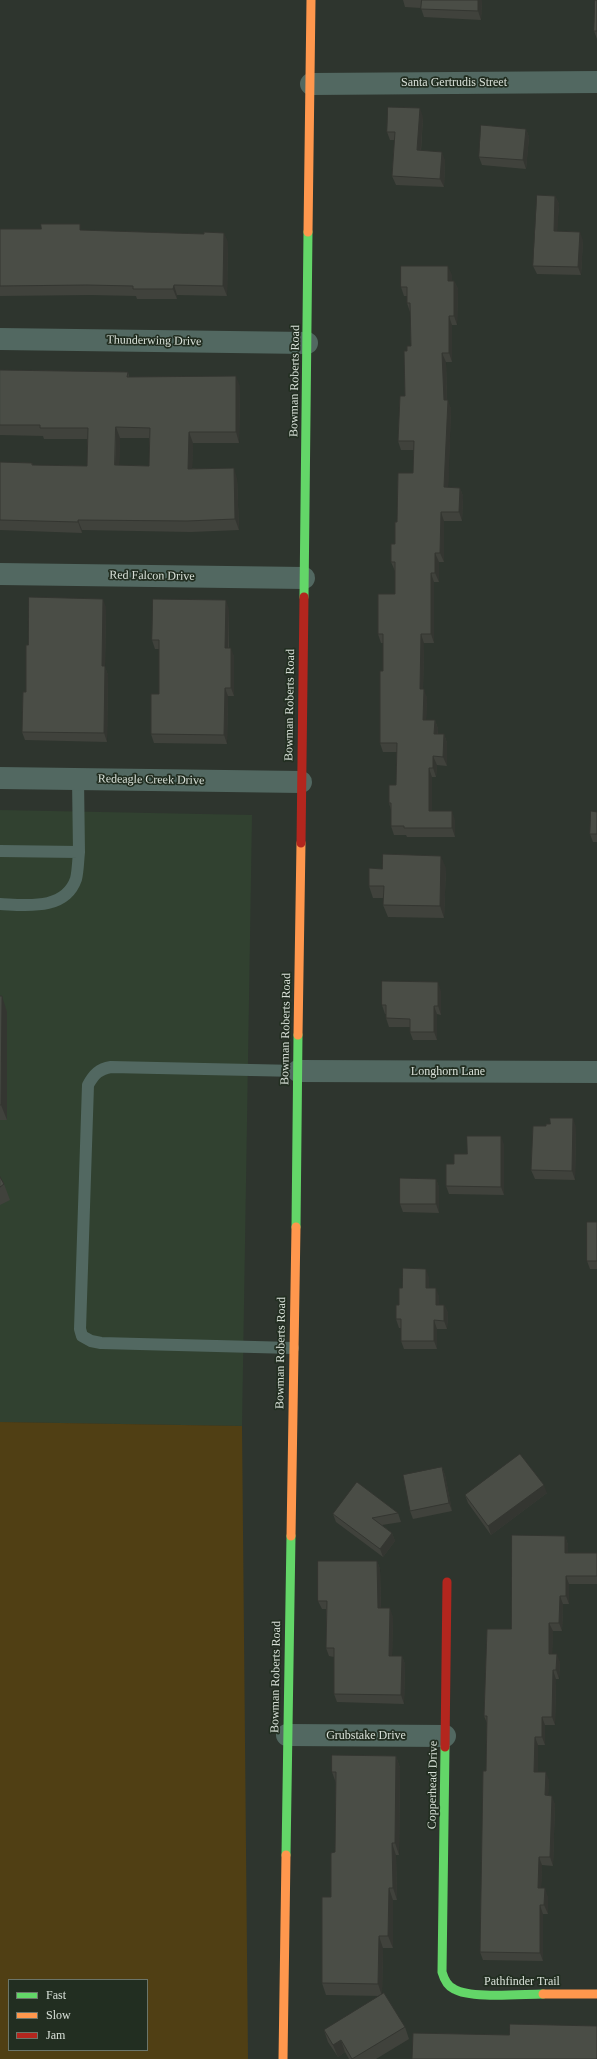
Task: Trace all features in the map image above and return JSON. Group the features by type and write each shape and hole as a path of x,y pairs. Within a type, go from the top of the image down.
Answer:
{"street":[{"name":"Bowman Roberts Road","path":"283,2059 298,1071 311,0"},
{"name":"Santa Gertrudis Street","path":"311,84 597,82"},
{"name":"Thunderwing Drive","path":"0,339 307,344"},
{"name":"Red Falcon Drive","path":"0,574 304,578"},
{"name":"Redeagle Creek Drive","path":"0,778 301,782"},
{"name":"Longhorn Lane","path":"298,1071 597,1072"},
{"name":"Copperhead Drive","path":"447,1582 442,1972 444,1980 449,1987"},
{"name":"Grubstake Drive","path":"287,1735 445,1736"},
{"name":"Pathfinder Trail","path":"449,1987 457,1992 469,1994 597,1994"}],"lane":[{"path":"0,904 46,905 68,893 76,879 79,852 78,779"},
{"path":"0,851 79,852"},
{"path":"293,1348 101,1343 91,1341 82,1336 80,1329 88,1085 93,1075 102,1068 111,1067 298,1071"}],"shaded area":[{"path":"0,810 252,815 242,1426 0,1422"},
{"path":"0,1422 242,1426 248,2059 0,2059"}],"building":[{"path":"422,0 478,0 478,11 421,9"},
{"path":"595,0 597,0 597,31 594,31"},
{"path":"388,107 420,108 417,150 442,152 440,179 392,176 395,132 387,132"},
{"path":"481,125 526,129 523,160 479,157"},
{"path":"537,195 555,196 554,231 580,232 578,267 533,266"},
{"path":"41,224 80,224 80,230 204,234 204,232 224,233 223,286 174,285 173,289 133,289 133,286 0,286 0,229 41,229"},
{"path":"401,266 448,266 448,281 454,281 454,316 449,316 449,353 442,353 444,400 448,400 444,487 460,488 459,512 441,512 440,553 435,553 435,573 431,573 431,634 421,634 420,689 424,689 423,720 435,720 434,734 444,734 443,757 433,756 433,768 429,768 429,811 452,811 452,828 404,828 404,826 391,826 389,785 396,785 397,743 380,743 380,671 383,671 383,634 378,634 378,594 395,594 395,562 391,562 391,544 395,544 398,473 413,473 414,441 398,441 400,396 405,396 404,351 407,351 407,346 411,346 410,303 407,303 407,287 401,287"},
{"path":"0,370 128,372 127,377 236,376 236,432 189,432 188,469 234,468 235,519 187,521 78,520 78,522 0,520 0,462 32,463 32,465 87,466 88,428 40,428 40,425 0,425","holes":["116,427 150,428 149,466 115,465"]},
{"path":"29,597 103,599 102,666 105,666 104,733 22,732 23,692 26,692 26,645 28,645"},
{"path":"153,599 226,600 225,648 231,648 231,688 225,688 224,735 151,734 151,694 159,694 159,640 152,640"},
{"path":"591,811 597,812 597,834 590,834"},
{"path":"383,854 441,856 440,906 383,905 384,886 369,886 369,868 382,869"},
{"path":"382,981 438,982 438,1006 434,1006 434,1032 410,1032 410,1019 386,1018 386,1005 382,1005"},
{"path":"0,996 2,996 1,1105 0,1105"},
{"path":"550,1118 573,1118 572,1171 531,1170 533,1126 546,1126 546,1124 550,1124"},
{"path":"467,1136 501,1136 501,1187 446,1186 446,1164 454,1164 454,1154 467,1154"},
{"path":"0,1177 4,1184 0,1187"},
{"path":"400,1178 436,1179 436,1204 400,1204"},
{"path":"587,1222 597,1222 597,1261 587,1261"},
{"path":"403,1268 426,1269 426,1288 436,1288 436,1305 444,1305 444,1321 434,1320 434,1341 401,1341 401,1319 396,1319 396,1305 399,1305 399,1288 402,1288"},
{"path":"520,1454 544,1485 488,1526 465,1495"},
{"path":"442,1467 449,1503 410,1511 403,1475"},
{"path":"357,1482 398,1513 372,1518 392,1533 380,1549 333,1514"},
{"path":"512,1535 565,1536 565,1553 597,1553 597,1576 566,1576 566,1596 560,1596 559,1623 549,1623 549,1654 557,1654 556,1670 553,1670 552,1717 542,1717 542,1737 535,1737 534,1772 546,1772 545,1795 552,1796 550,1857 539,1857 538,1888 545,1888 544,1905 540,1905 540,1953 480,1952 483,1771 486,1771 487,1716 484,1716 487,1629 511,1629"},
{"path":"318,1561 377,1561 378,1608 390,1608 389,1656 402,1656 401,1695 334,1694 334,1648 326,1648 327,1601 318,1601"},
{"path":"332,1755 396,1756 395,1843 392,1843 393,1888 389,1888 388,1936 379,1936 378,1984 322,1983 322,1897 331,1897 331,1853 335,1852 336,1772 332,1772"},
{"path":"384,1993 405,2027 352,2059 341,2040 333,2045 324,2030"},
{"path":"510,2024 597,2026 597,2059 412,2059 413,2033 509,2035"}],"traffic: fast":[{"path":"304,597 308,232"},
{"path":"296,1227 298,1035"},
{"path":"286,1855 291,1536"},
{"path":"445,1747 442,1972 448,1984 452,1988 462,1992 484,1995 543,1994"}],"traffic: slow":[{"path":"308,232 311,0"},
{"path":"298,1035 301,843"},
{"path":"291,1536 296,1227"},
{"path":"283,2059 286,1855"},
{"path":"543,1994 597,1994"}],"traffic: jam":[{"path":"301,843 304,597"},
{"path":"445,1747 447,1582"}]}
